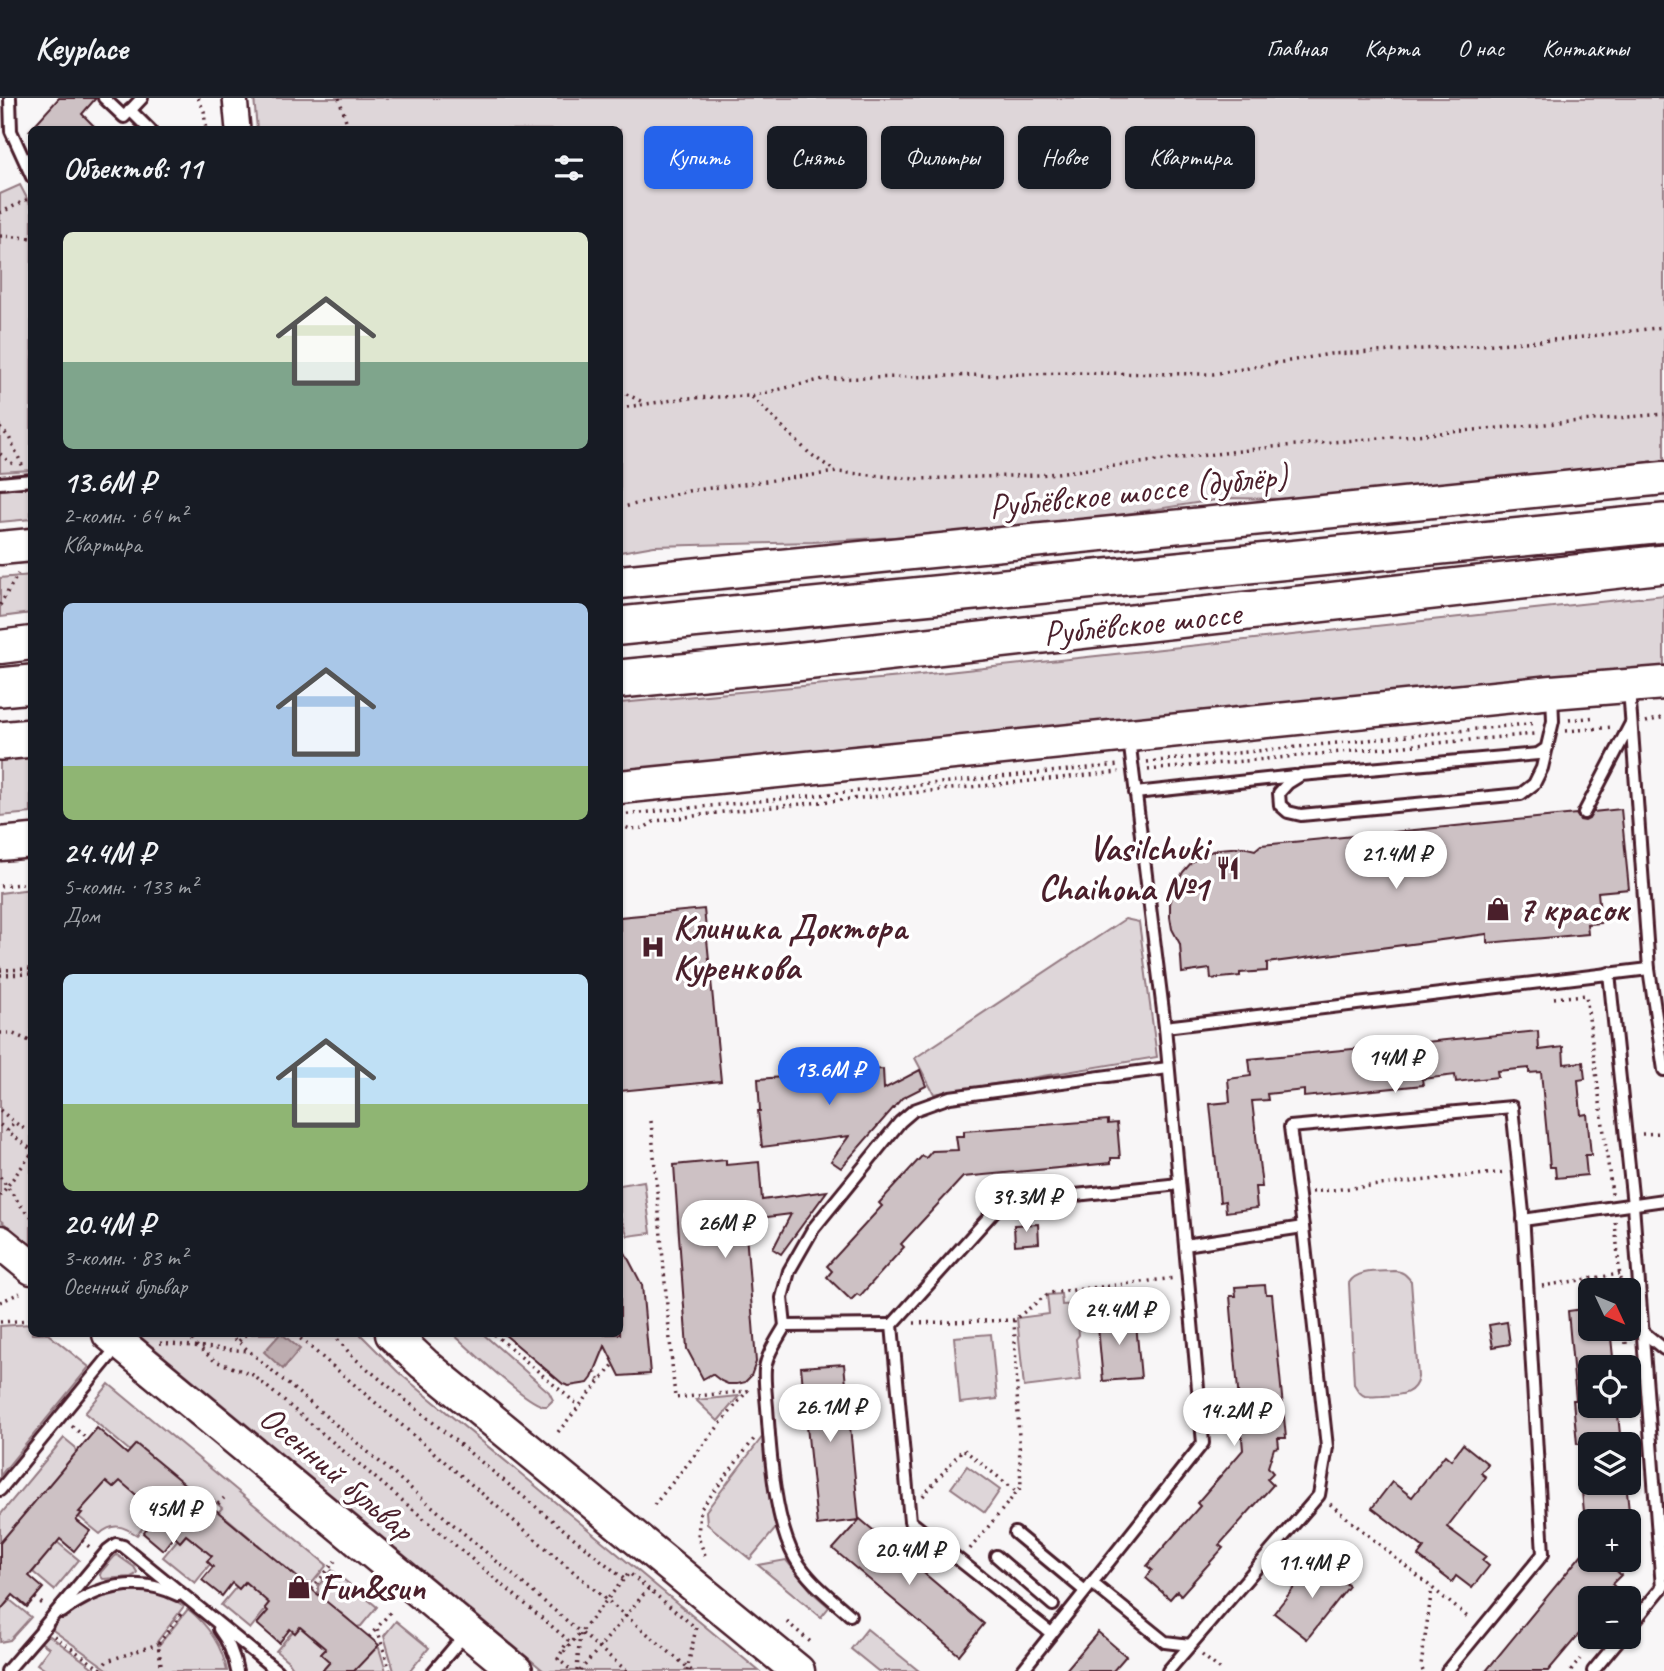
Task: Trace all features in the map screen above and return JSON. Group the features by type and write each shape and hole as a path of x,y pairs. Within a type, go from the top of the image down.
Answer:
{"main road":[{"name":"Рублёвское шоссе (дублёр)","path":"623,582 1664,478"},
{"name":"Рублёвское шоссе","path":"623,626 1664,523"},
{"path":"0,548 28,545"},
{"name":"Рублёвское шоссе","path":"623,679 786,663 1664,564"},
{"path":"0,647 28,644"},
{"path":"623,787 1130,750 1629,699 1664,683"},
{"path":"0,687 28,684"},
{"path":"0,741 28,738"},
{"path":"0,844 28,841"},
{"path":"0,1242 26,1281"},
{"path":"396,1337 424,1364 798,1671"},
{"name":"Осенний бульвар","path":"115,1338 516,1671"}],"street":[{"path":"235,98 238,126"}],"lane":[{"path":"10,98 11,131 28,168"},
{"path":"104,98 124,117 142,98"},
{"path":"130,110 146,126"},
{"path":"0,483 28,477"},
{"path":"1629,699 1649,969 1664,1070"},
{"path":"1301,775 1287,783 1279,793 1280,805 1288,812 1301,815 1521,794 1534,784 1542,768 1552,707"},
{"path":"1584,813 1630,725"},
{"path":"1135,793 1538,754 1547,748"},
{"path":"1021,1671 1203,1443 1165,1027 1130,750"},
{"path":"1165,1027 1649,969"},
{"path":"1609,974 1661,1520 1663,1587 1641,1614"},
{"path":"850,1615 814,1584 795,1558 785,1533 777,1500 765,1370 769,1353 785,1326 782,1298 789,1270 813,1229 900,1122 914,1110 950,1097 1168,1068"},
{"path":"1168,1671 1320,1495 1327,1447 1290,1127 1512,1107 1523,1220 1544,1554 1447,1671"},
{"path":"1051,1633 911,1521 892,1325 998,1207 1047,1198 1179,1184"},
{"path":"1523,1220 1664,1200"},
{"path":"1185,1245 1303,1227"},
{"path":"785,1326 892,1325"},
{"path":"1643,1332 1664,1349"},
{"path":"0,1490 115,1338"},
{"path":"1016,1533 1166,1642 1190,1645"},
{"path":"5,1667 116,1544 123,1546 276,1671"},
{"path":"996,1556 1053,1605"},
{"path":"42,1629 86,1596 108,1588 132,1584 155,1587 174,1592 197,1605 213,1620 226,1638 237,1671"},
{"path":"1015,1605 1031,1586"},
{"path":"435,1671 468,1631"},
{"path":"1593,1671 1611,1649"}],"path":[{"path":"198,98 204,111 206,126"},
{"path":"339,98 348,126"},
{"path":"0,213 28,199"},
{"path":"0,236 28,238"},
{"path":"623,408 686,398 751,396 824,379 1068,373 1213,374 1330,354 1567,339 1664,327"},
{"path":"623,392 647,404"},
{"path":"751,396 809,453 837,472"},
{"path":"623,507 688,491 837,472 916,479 1040,475 1273,447 1664,414"},
{"path":"0,428 9,437 28,475"},
{"path":"0,605 18,575"},
{"path":"623,815 1130,750 1629,699"},
{"path":"0,886 28,883"},
{"path":"0,973 28,971"},
{"path":"1553,998 1586,995 1612,1199"},
{"path":"0,1032 11,1033 28,1040"},
{"path":"0,1110 26,1130 27,1128"},
{"path":"651,1121 675,1398 748,1391 654,1505"},
{"path":"7,1131 14,1122"},
{"path":"0,1125 28,1149"},
{"path":"1626,1134 1664,1133"},
{"path":"0,1196 28,1156"},
{"path":"1298,1194 1518,1170"},
{"path":"0,1177 28,1214"},
{"path":"1613,1211 1620,1278"},
{"path":"1527,1288 1620,1274"},
{"path":"912,1323 1014,1320 1049,1293 1188,1276"},
{"path":"0,1303 26,1281"},
{"path":"0,1322 28,1320"},
{"path":"960,1561 1021,1487 1014,1320"},
{"path":"190,1337 215,1361 253,1375 568,1640 558,1659"},
{"path":"233,1337 627,1671"},
{"path":"239,1342 243,1337"},
{"path":"299,1337 692,1671"},
{"path":"336,1337 353,1357 624,1579"},
{"path":"498,1337 579,1406"},
{"path":"153,1338 159,1343 249,1352"},
{"path":"558,1432 614,1364"},
{"path":"595,1372 600,1381"},
{"path":"705,1555 698,1538 700,1510 768,1421"},
{"path":"70,1425 88,1439"},
{"path":"910,1512 963,1449 1017,1492"},
{"path":"1320,1495 1483,1630"},
{"path":"218,1504 223,1497"},
{"path":"312,1589 335,1561"},
{"path":"558,1659 629,1573 696,1628 687,1669"},
{"path":"1423,1671 1421,1666 1432,1588"},
{"path":"576,1671 599,1648 648,1589"},
{"path":"42,1629 54,1635 99,1670 107,1661 158,1644 186,1608 197,1605"},
{"path":"369,1637 393,1609"},
{"path":"787,1622 813,1644"},
{"path":"377,1628 390,1671"},
{"path":"576,1671 580,1632"},
{"path":"158,1644 162,1671"},
{"path":"1190,1645 1222,1671"},
{"path":"558,1659 576,1671"}],"shaded area":[{"path":"254,98 1664,98 1664,460 1417,488 1283,499 1228,498 1036,528 813,542 654,546 623,551 623,126 257,126"},
{"path":"20,185 28,200 28,470 0,472 0,194"},
{"path":"28,487 28,519 0,522 0,490"},
{"path":"28,575 28,613 0,617 0,578"},
{"path":"1664,595 1664,667 623,770 623,703 901,677"},
{"path":"28,757 28,813 0,816 0,760"},
{"path":"28,889 28,1243 0,1220 0,893"},
{"path":"1125,919 1139,922 1157,1057 934,1094 915,1058"},
{"path":"644,1181 651,1233 628,1236 623,1224 623,1184"},
{"path":"1394,1271 1406,1275 1411,1281 1418,1377 1413,1388 1405,1393 1365,1396 1354,1384 1349,1283 1363,1273"},
{"path":"1061,1294 1062,1305 1076,1304 1079,1335 1076,1339 1081,1380 1024,1387 1017,1318 1049,1314 1047,1295"},
{"path":"28,1324 28,1337 52,1337 89,1367 0,1476 0,1326"},
{"path":"991,1334 997,1399 960,1403 954,1337"},
{"path":"141,1337 363,1337 398,1372 759,1671 544,1671"},
{"path":"277,1337 286,1337 300,1349 283,1369 264,1352"},
{"path":"456,1337 486,1337 549,1392 553,1400 547,1406 534,1402"},
{"path":"109,1384 327,1565 313,1582 305,1584 284,1566 279,1572 267,1552 227,1518 222,1523 214,1517 222,1508 214,1501 210,1506 136,1445 130,1451 85,1413"},
{"path":"739,1396 718,1421 696,1400"},
{"path":"763,1436 770,1501 777,1527 750,1559 707,1524 706,1511"},
{"path":"64,1438 75,1447 76,1453 0,1543 0,1515"},
{"path":"967,1466 1000,1490 985,1512 951,1488"},
{"path":"120,1481 154,1510 149,1515 152,1517 137,1535 118,1527 109,1528 100,1534 79,1517 81,1513 73,1507 93,1484 99,1489 106,1482 113,1488"},
{"path":"186,1535 212,1556 207,1561 210,1564 195,1583 163,1557 178,1539 181,1541"},
{"path":"57,1542 79,1560 54,1590 33,1572 36,1568 31,1563"},
{"path":"117,1555 137,1572 131,1577 103,1579 101,1572"},
{"path":"786,1560 813,1593 829,1607 821,1617 758,1565"},
{"path":"332,1570 377,1607 361,1626 357,1627 341,1613 320,1603 323,1599 318,1594 318,1586"},
{"path":"245,1582 269,1603 250,1629 221,1605 237,1586"},
{"path":"111,1592 157,1594 184,1606 157,1642 159,1645 188,1609 213,1637 222,1653 227,1671 110,1671 50,1628 67,1611 87,1598"},
{"path":"1,1599 6,1604 10,1600 31,1617 10,1640 0,1642"},
{"path":"396,1621 429,1648 410,1671 394,1671 384,1636"},
{"path":"300,1627 326,1649 321,1654 330,1662 322,1671 295,1671 276,1651 293,1631 295,1633"},
{"path":"867,1629 919,1671 878,1671 851,1649"},
{"path":"46,1633 92,1667 89,1671 47,1671 37,1664 49,1648 39,1641"},
{"path":"379,1648 386,1671 354,1671 367,1656"}],"building":[{"path":"59,98 96,98 82,114 94,126 34,126"},
{"path":"1621,809 1629,889 1598,892 1601,923 1587,924 1588,934 1487,943 1487,934 1267,963 1267,971 1240,973 1240,976 1211,979 1210,969 1182,973 1180,944 1172,929 1170,904 1183,872 1201,855 1219,849 1243,847 1255,850 1261,845 1576,814 1580,820 1585,821 1593,812"},
{"path":"704,909 721,1081 623,1091 623,917"},
{"path":"1538,1031 1539,1050 1563,1047 1564,1064 1583,1062 1585,1079 1578,1080 1581,1115 1587,1114 1591,1155 1585,1155 1587,1175 1556,1178 1555,1167 1550,1167 1541,1072 1529,1073 1529,1068 1497,1071 1498,1077 1456,1082 1455,1075 1422,1079 1423,1085 1304,1097 1304,1090 1267,1094 1268,1100 1252,1101 1262,1187 1255,1187 1257,1208 1226,1212 1225,1201 1220,1202 1210,1104 1230,1102 1228,1079 1251,1076 1249,1059"},
{"path":"883,1069 884,1089 920,1070 926,1086 902,1098 841,1168 831,1161 849,1136 762,1147 758,1079"},
{"path":"1108,1120 1108,1124 1117,1123 1120,1158 1111,1158 1111,1163 963,1177 901,1244 904,1247 860,1296 857,1294 851,1300 827,1277 832,1271 827,1266 882,1206 879,1203 922,1156 926,1158 932,1151 958,1150 956,1136 964,1136 964,1131"},
{"path":"726,1160 726,1165 759,1162 762,1200 827,1191 781,1254 773,1249 791,1214 745,1220 756,1362 751,1376 745,1382 737,1384 728,1384 712,1374 703,1379 687,1349 674,1165"},
{"path":"1038,1224 1039,1243 1015,1245 1014,1225"},
{"path":"623,1249 642,1285 650,1374 620,1376 605,1346 588,1383 569,1386 563,1384 508,1337 623,1337"},
{"path":"1265,1285 1266,1294 1272,1294 1286,1438 1278,1438 1279,1447 1274,1448 1268,1467 1273,1473 1267,1479 1273,1485 1219,1545 1223,1548 1181,1595 1177,1591 1170,1599 1146,1578 1152,1570 1147,1566 1200,1506 1197,1503 1243,1450 1230,1296 1236,1296 1235,1287"},
{"path":"1578,1310 1578,1341 1611,1341 1613,1355 1578,1355 1578,1418 1618,1418 1620,1432 1578,1432 1578,1444 1573,1400 1576,1400 1568,1311"},
{"path":"1135,1313 1141,1378 1103,1381 1097,1316"},
{"path":"1507,1322 1510,1344 1493,1347 1489,1325"},
{"path":"844,1364 859,1520 817,1525 801,1367"},
{"path":"97,1428 127,1454 136,1444 379,1645 354,1671 322,1671 330,1662 321,1654 326,1649 300,1627 295,1633 290,1629 279,1643 257,1624 268,1611 265,1608 269,1603 245,1582 239,1589 232,1583 222,1596 202,1580 213,1567 207,1561 212,1556 186,1535 180,1542 174,1536 163,1550 143,1533 154,1519 149,1516 154,1510 120,1481 113,1488 106,1482 79,1512 82,1513 76,1520 90,1531 74,1551 60,1539 29,1576 43,1588 27,1607 13,1595 0,1611 0,1543"},
{"path":"1463,1444 1488,1464 1481,1473 1486,1477 1447,1527 1486,1556 1482,1560 1489,1566 1472,1588 1456,1576 1452,1582 1418,1556 1424,1548 1372,1508 1392,1482 1412,1497 1445,1455 1451,1460"},
{"path":"1582,1495 1627,1495 1629,1509 1584,1509"},
{"path":"860,1519 984,1624 959,1655 833,1549"},
{"path":"1578,1559 1578,1572 1618,1572 1621,1575 1612,1584 1614,1586 1578,1586 1578,1635 1548,1671 1486,1671"},
{"path":"1316,1560 1349,1586 1307,1639 1274,1613"},
{"path":"1098,1632 1126,1656 1113,1671 1065,1671"}],"place":[{"name":"Vasilchuki Chaihona №1","path":"1228,868"},
{"name":"7 красок","path":"1498,909"},
{"name":"Клиника Доктора Куренкова","path":"653,947"},
{"name":"Fun&sun","path":"299,1587"}]}
